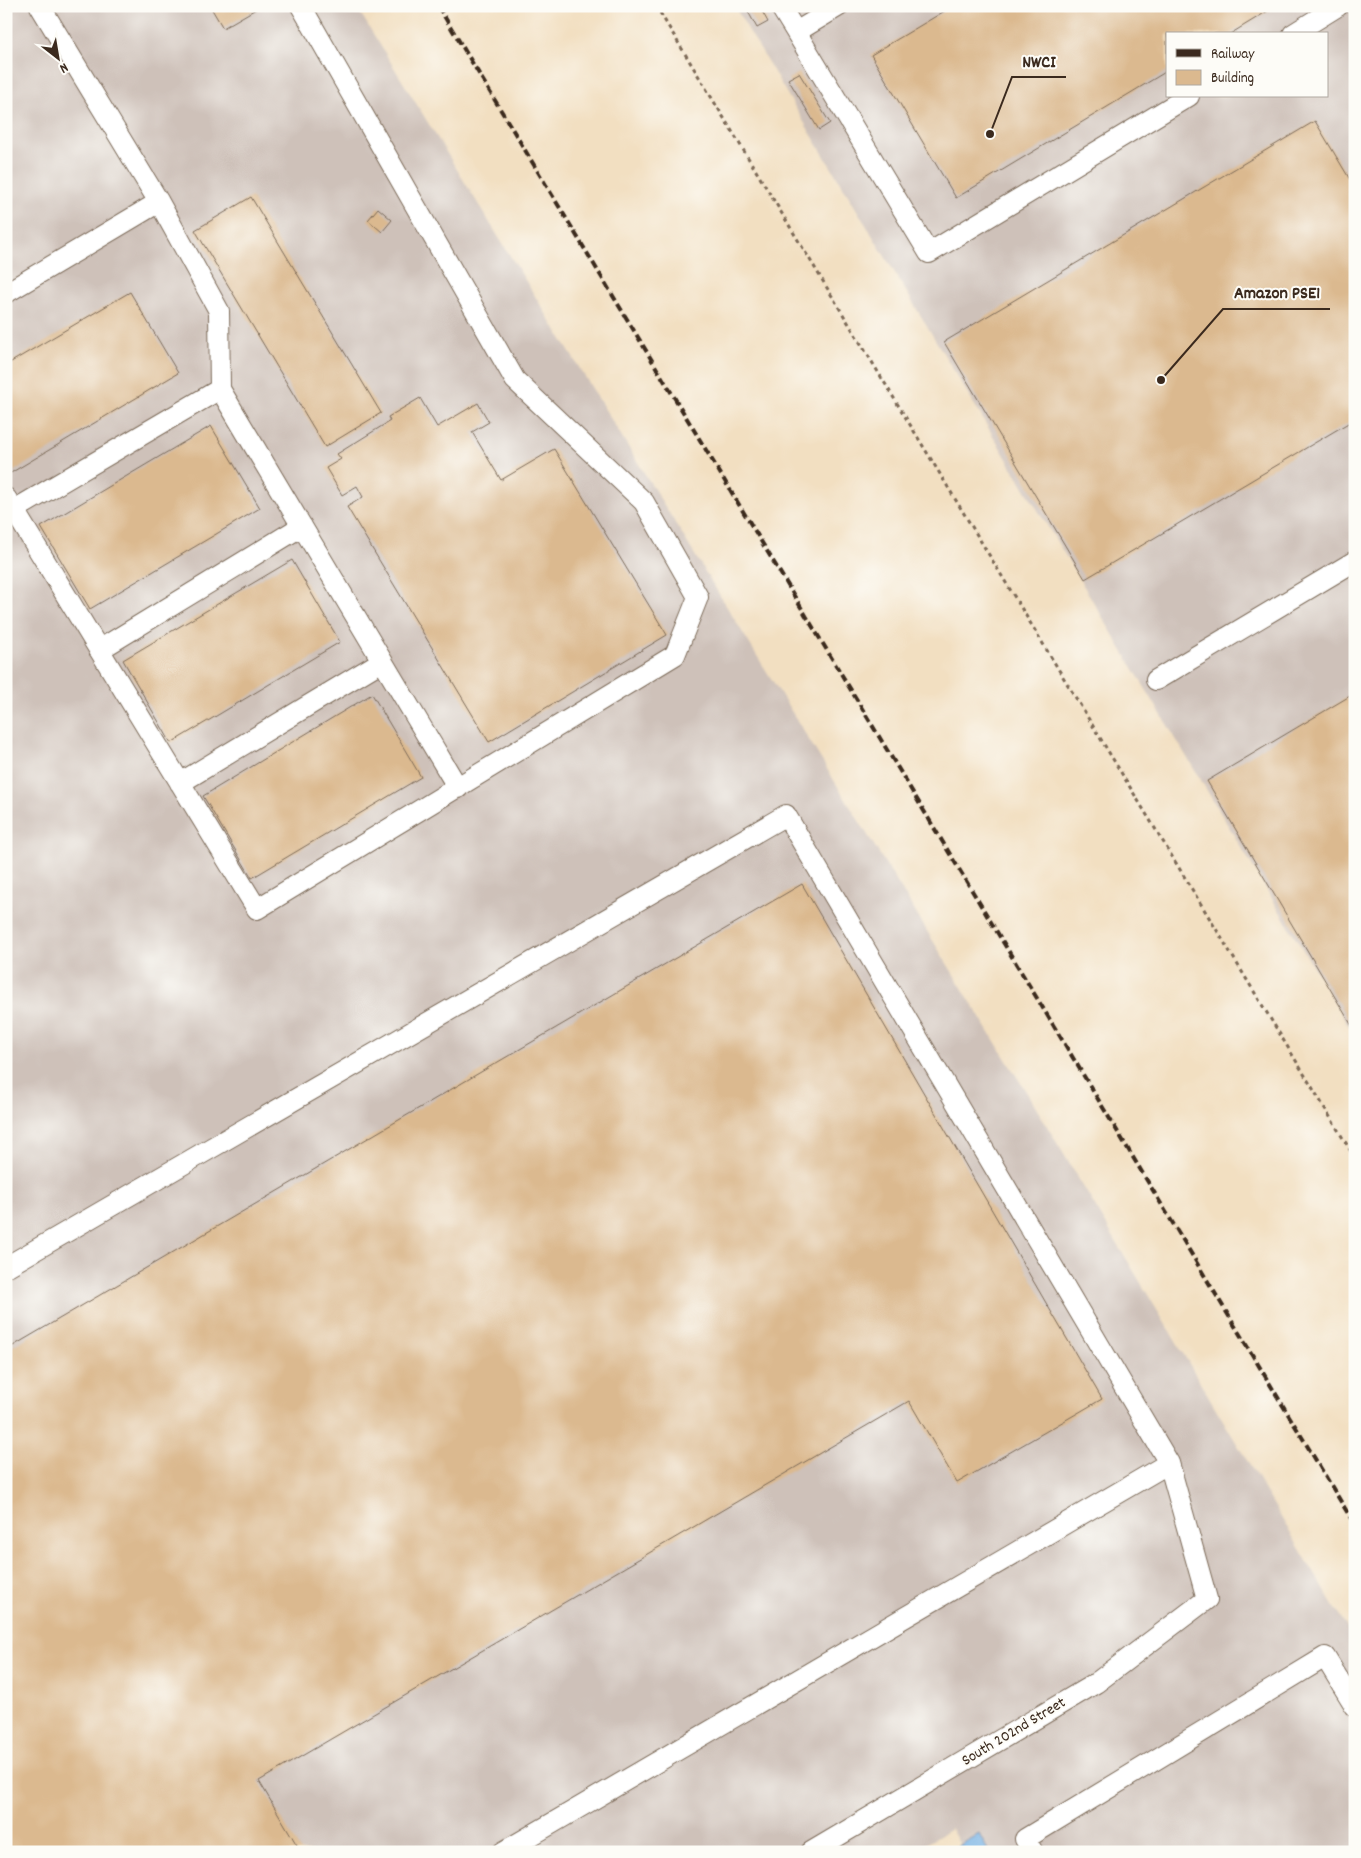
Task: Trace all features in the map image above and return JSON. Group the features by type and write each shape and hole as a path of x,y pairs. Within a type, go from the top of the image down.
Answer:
{"lane":[{"path":"40,6 159,202 219,311 220,389 458,788"},
{"path":"220,389 10,504 257,909 675,655 698,597 644,502 515,380 301,6"},
{"path":"780,6 929,253 1186,98"},
{"path":"796,32 839,6"},
{"path":"1296,32 1338,6"},
{"path":"6,293 159,202"},
{"path":"99,650 302,526"},
{"path":"1156,680 1355,561"},
{"path":"180,783 382,662"},
{"path":"6,1266 786,815 1168,1463 503,1852"},
{"name":"South 202nd Street","path":"811,1852 1096,1683 1207,1599 1168,1463"},
{"path":"1033,1852 1025,1839 1325,1657 1355,1706"}],"path":[{"path":"656,6 1355,1158"}],"shaded area":[{"path":"6,6 356,6 1035,1106 1355,1641 1355,1852 964,1852 951,1829 913,1852 6,1852"},
{"path":"734,6 1355,6 1355,1036"}],"water":[{"path":"979,1834 989,1852 948,1852"}],"building":[{"path":"210,6 261,6 223,28"},
{"path":"745,6 759,6 768,22 757,28"},
{"path":"953,6 1276,6 1233,32 1166,32 1166,72 956,198 871,55"},
{"path":"799,73 830,123 819,130 788,79"},
{"path":"1315,121 1355,188 1355,419 1085,579 944,342"},
{"path":"251,197 381,413 325,447 195,230"},
{"path":"378,208 392,220 382,232 368,220"},
{"path":"130,292 178,373 9,474 6,470 6,365"},
{"path":"420,398 437,427 478,403 489,422 472,432 501,480 554,449 667,635 489,742 347,507 363,497 357,486 342,495 326,468 341,459 337,454 390,421 388,417"},
{"path":"211,426 260,508 90,609 41,527"},
{"path":"292,560 340,642 171,743 123,660"},
{"path":"1355,693 1355,1031 1207,781"},
{"path":"372,694 421,777 252,878 203,796"},
{"path":"802,884 1102,1399 957,1483 909,1401 259,1781 301,1852 6,1852 6,1350"}],"railway":[{"path":"438,6 1355,1525"}],"place":[{"name":"NWCI","path":"990,134"},
{"name":"Amazon PSE1","path":"1161,380"}]}
